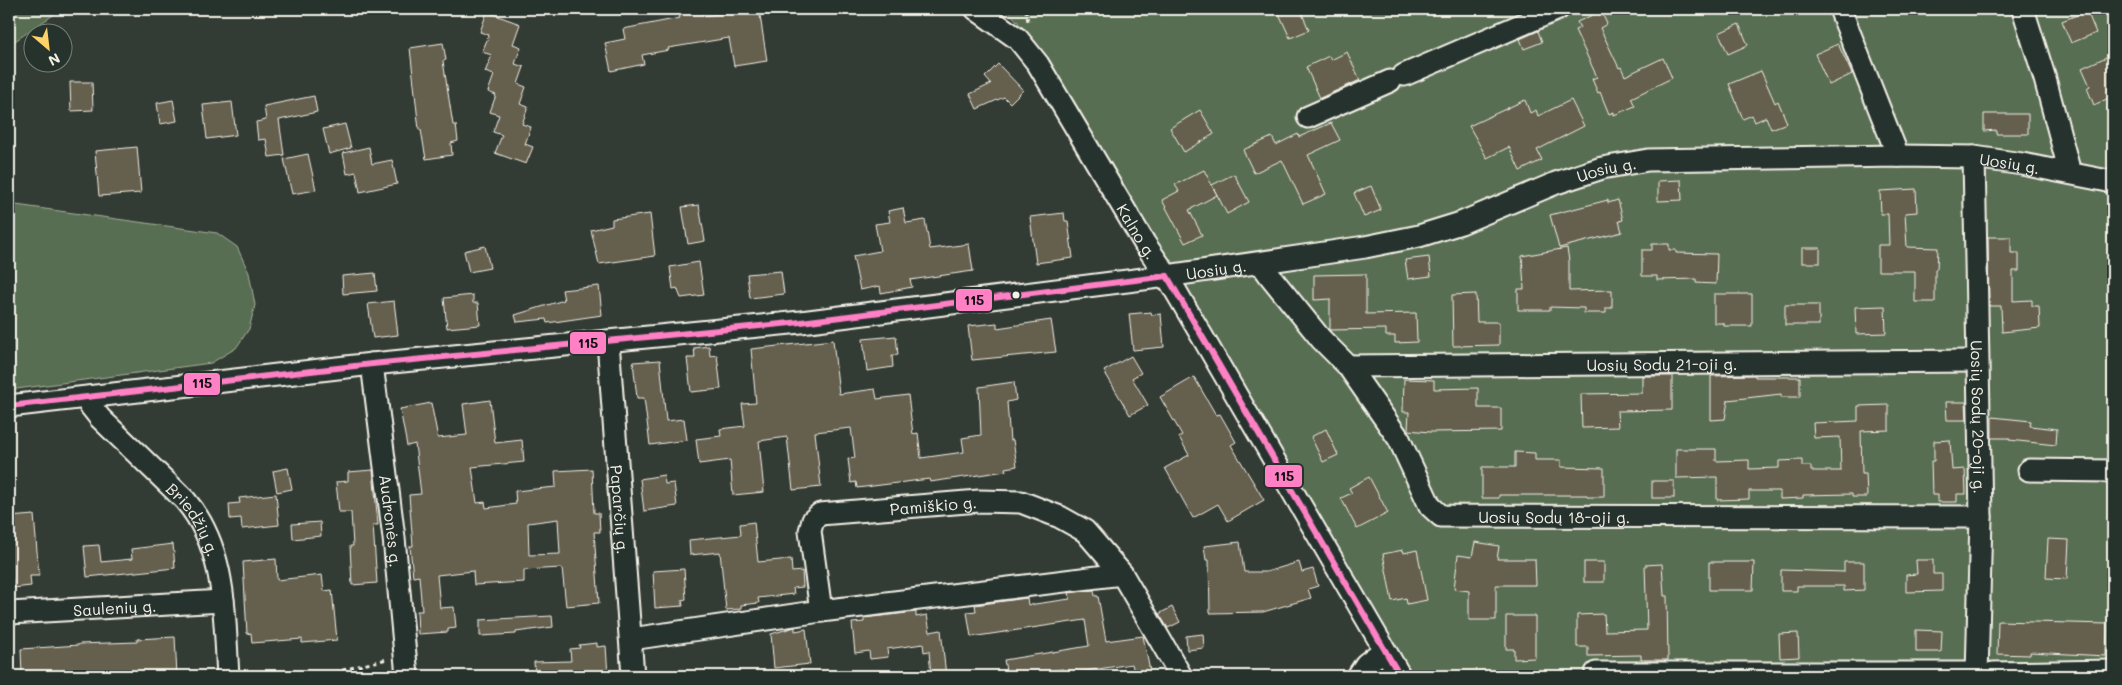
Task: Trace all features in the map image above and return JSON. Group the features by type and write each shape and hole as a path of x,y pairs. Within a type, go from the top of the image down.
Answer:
{"street":[{"name":"Kalno g.","path":"976,9 1018,39 1038,64 1145,244 1167,276 1400,676"},
{"path":"1840,9 1898,156"},
{"path":"2023,9 2045,78 2070,173"},
{"path":"1308,117 1552,10"},
{"name":"Uosių g.","path":"9,406 372,364 801,322 1264,263 1365,247 1418,236 1461,223 1556,183 1602,168 1648,160 1700,157 1898,156 1974,158 2070,173 2113,182"},
{"name":"Uosių Sodų 20-oji g.","path":"1974,158 1976,361 1981,516 1983,674"},
{"name":"Uosių Sodų 18-oji g.","path":"1264,263 1265,269 1270,276 1321,338 1348,366 1399,440 1430,506 1441,516 1981,516"},
{"name":"Paparčių g.","path":"608,342 634,676"},
{"name":"Uosių Sodų 21-oji g.","path":"1348,366 1976,361"},
{"name":"Audronės g.","path":"372,364 394,538 407,676"},
{"name":"Briedžių g.","path":"89,397 89,404 100,418 197,514 215,552 223,600 228,676"},
{"path":"2029,470 2113,471"},
{"name":"Pamiškio g.","path":"821,611 810,531 813,520 820,514 979,502 1021,502 1060,517 1085,531 1122,574 1181,676"},
{"path":"631,639 821,611 1122,574"},
{"name":"Saulenių g.","path":"9,613 223,600"},
{"path":"1358,676 1366,664 1384,650"},
{"path":"1596,673 1983,674 2113,671"}],"path":[{"path":"1026,9 1028,28"},
{"path":"319,676 405,655"}],"green space":[{"path":"9,9 62,9 43,22 22,22 22,36 9,45"},
{"path":"1006,9 2113,9 2113,676 1404,676 1018,22"},
{"path":"9,204 217,233 237,247 249,273 255,305 249,329 236,348 211,363 9,390"}],"building":[{"path":"678,9 702,9 703,16 759,9 767,61 734,66 729,38 668,48 669,50 642,55 644,64 611,71 605,43 625,39 623,29 680,18"},
{"path":"1277,9 1300,9 1309,30 1290,38"},
{"path":"1601,11 1607,24 1600,28 1619,68 1621,67 1625,76 1663,58 1672,78 1631,98 1635,106 1614,115 1614,112 1609,114 1600,92 1598,93 1592,79 1597,77 1575,30 1580,28 1577,22"},
{"path":"2087,11 2096,33 2071,43 2062,21"},
{"path":"487,12 520,24 513,44 521,47 515,64 524,67 518,84 526,87 520,104 528,107 522,124 531,127 525,144 533,147 526,164 495,153 502,135 493,132 499,115 490,112 496,95 488,92 494,75 485,72 492,55 482,52 489,35 480,32"},
{"path":"1739,24 1748,45 1728,54 1719,33"},
{"path":"1538,31 1542,42 1524,49 1520,39"},
{"path":"443,43 446,60 443,61 453,125 456,125 458,141 451,143 452,155 426,159 421,130 419,130 410,48"},
{"path":"1838,44 1852,74 1829,85 1815,54"},
{"path":"1347,52 1360,80 1320,98 1306,67 1329,56 1331,60"},
{"path":"2113,54 2113,96 2094,105 2087,88 2090,86 2082,68"},
{"path":"998,64 1023,90 1010,103 1004,97 977,109 970,94 991,84 985,77"},
{"path":"1761,71 1775,103 1778,101 1787,123 1771,129 1766,117 1755,122 1752,115 1743,119 1729,84"},
{"path":"70,82 92,82 93,110 71,111"},
{"path":"314,96 317,112 279,120 284,155 269,157 266,139 258,140 256,122 266,120 264,106"},
{"path":"173,100 177,121 160,124 157,103"},
{"path":"1525,100 1530,113 1536,110 1538,116 1571,100 1584,126 1537,150 1542,160 1520,171 1509,147 1487,158 1469,126"},
{"path":"232,102 236,135 207,139 203,105"},
{"path":"1200,110 1214,134 1184,152 1170,128"},
{"path":"1984,114 2028,114 2028,134 1996,134 1996,130 1984,131"},
{"path":"1331,123 1340,140 1308,155 1326,194 1303,204 1282,160 1254,173 1243,150 1272,137 1276,145 1298,134 1299,137"},
{"path":"345,124 351,148 329,154 323,129"},
{"path":"137,147 141,193 99,196 95,151"},
{"path":"369,147 372,164 392,160 397,184 360,192 356,172 347,174 343,153"},
{"path":"308,154 316,190 292,194 284,159"},
{"path":"1204,170 1217,195 1189,210 1202,235 1185,243 1162,200 1179,191 1175,185"},
{"path":"1234,174 1249,202 1227,214 1212,185"},
{"path":"1681,180 1682,200 1658,201 1658,181"},
{"path":"1371,186 1381,210 1364,217 1354,193"},
{"path":"1916,189 1917,212 1905,213 1907,247 1938,248 1937,269 1935,269 1935,302 1915,302 1915,271 1878,271 1878,245 1889,245 1888,214 1881,214 1880,191"},
{"path":"1608,200 1608,203 1618,200 1623,220 1619,221 1622,232 1559,248 1550,215"},
{"path":"699,205 705,241 688,244 682,207"},
{"path":"903,208 906,223 925,220 930,249 969,244 973,271 910,280 912,287 881,293 880,286 860,290 853,256 880,251 875,224 890,222 888,211"},
{"path":"1064,213 1065,221 1068,221 1073,258 1036,263 1030,217"},
{"path":"650,214 655,256 599,264 591,230 612,225 612,219"},
{"path":"1988,237 2011,237 2011,253 2019,253 2019,271 2013,271 2013,301 2032,300 2032,306 2039,306 2040,328 2002,332 2001,306 1989,306"},
{"path":"1652,244 1669,244 1669,250 1676,250 1676,253 1717,254 1716,284 1696,283 1696,279 1657,280 1657,276 1642,276 1642,250 1652,250"},
{"path":"485,246 490,268 469,272 464,251"},
{"path":"1567,248 1569,291 1612,290 1612,308 1606,308 1606,313 1584,313 1584,308 1550,307 1550,310 1518,310 1518,289 1524,289 1522,256"},
{"path":"1802,248 1820,248 1820,263 1802,263"},
{"path":"1429,257 1431,276 1408,279 1405,260"},
{"path":"699,262 704,295 681,298 677,288 673,289 670,267"},
{"path":"781,271 784,294 750,298 747,274"},
{"path":"375,273 377,291 343,294 342,276"},
{"path":"1366,274 1366,314 1416,313 1417,342 1395,343 1395,336 1386,336 1386,329 1330,330 1330,299 1314,300 1314,275"},
{"path":"599,286 602,315 547,323 546,319 517,322 515,315 564,300 562,290"},
{"path":"1476,294 1477,322 1499,322 1499,345 1453,346 1452,295"},
{"path":"1714,294 1752,294 1752,326 1724,326 1724,323 1714,323"},
{"path":"473,295 473,303 478,303 480,325 447,328 444,298"},
{"path":"394,301 398,335 373,338 368,304"},
{"path":"1785,305 1819,305 1819,325 1785,325"},
{"path":"1885,306 1886,333 1856,334 1855,307"},
{"path":"1151,312 1152,315 1161,314 1164,347 1133,350 1129,314"},
{"path":"1051,320 1056,352 972,360 968,326 997,323 997,328"},
{"path":"896,336 898,355 892,356 893,367 867,371 863,339"},
{"path":"833,340 839,394 875,389 877,399 908,395 913,434 918,433 921,458 964,452 962,438 981,435 979,387 1014,382 1016,400 1007,402 1010,441 1013,440 1017,466 1005,468 1006,471 930,482 929,479 857,488 856,482 851,483 848,459 855,458 851,428 815,432 821,487 793,490 787,437 759,441 764,492 733,495 730,460 699,464 696,439 721,436 720,429 745,426 742,404 756,403 751,349"},
{"path":"709,346 710,356 717,355 721,389 691,392 687,358 695,358 694,348"},
{"path":"1131,356 1141,373 1132,378 1148,405 1130,415 1104,371"},
{"path":"660,360 666,421 684,419 687,440 650,445 644,398 637,398 633,362"},
{"path":"1755,375 1755,377 1800,377 1800,397 1781,397 1781,394 1728,400 1725,419 1711,420 1711,376"},
{"path":"1642,376 1672,376 1672,410 1617,411 1618,427 1582,428 1581,394 1642,393"},
{"path":"1194,377 1216,415 1220,414 1236,442 1231,445 1264,500 1228,521 1218,504 1193,518 1165,468 1189,455 1179,437 1182,435 1160,397"},
{"path":"1404,379 1434,380 1434,389 1478,388 1478,408 1501,408 1501,431 1430,432 1408,430 1409,412 1403,412"},
{"path":"490,400 495,443 522,440 524,462 472,467 477,503 485,502 486,508 516,504 515,491 556,487 555,471 592,469 594,513 599,513 600,532 594,532 599,603 566,606 562,568 524,570 524,582 474,585 473,571 437,575 440,608 454,607 456,628 448,629 448,632 418,634 417,611 422,611 419,576 413,577 410,546 413,546 409,495 421,494 415,444 407,446 400,409 431,403 438,438 467,435 463,404","holes":["558,519 560,554 529,555 528,523"]},
{"path":"1946,402 1966,402 1967,420 1947,420"},
{"path":"1889,405 1889,430 1861,431 1862,474 1866,474 1867,497 1852,497 1852,494 1803,495 1803,498 1780,499 1780,491 1749,491 1749,499 1717,500 1717,477 1676,478 1676,449 1716,449 1716,461 1749,460 1749,469 1779,468 1779,461 1802,460 1802,466 1811,466 1811,471 1841,471 1840,437 1814,438 1813,423 1858,421 1858,406"},
{"path":"1992,417 2031,421 2030,426 2057,429 2056,445 2009,440 2009,438 1992,438"},
{"path":"1326,429 1338,455 1323,462 1311,437"},
{"path":"1950,440 1952,470 1965,469 1966,494 1957,494 1957,502 1938,502 1938,495 1932,495 1931,461 1934,461 1934,441"},
{"path":"1515,452 1535,453 1535,460 1561,460 1561,467 1604,468 1604,497 1587,497 1587,495 1499,495 1499,498 1482,498 1482,467 1515,467"},
{"path":"288,468 292,489 277,492 273,471"},
{"path":"373,470 378,525 373,525 377,583 352,585 350,546 353,546 351,512 339,512 336,482 348,481 348,472"},
{"path":"664,475 665,484 674,483 677,506 644,511 640,479"},
{"path":"1369,477 1388,513 1357,529 1341,498 1352,493 1349,488"},
{"path":"1652,481 1674,481 1674,498 1652,498"},
{"path":"276,494 279,525 242,529 241,518 230,519 229,504 240,503 239,498"},
{"path":"34,515 39,576 30,576 31,586 13,588 12,578 9,578 9,517"},
{"path":"320,522 321,536 293,539 292,524"},
{"path":"754,522 758,562 791,559 792,572 802,571 803,587 793,588 794,594 758,598 759,603 741,605 741,609 726,610 720,552 690,555 689,540 741,535 740,524"},
{"path":"2048,539 2069,540 2067,579 2046,578"},
{"path":"1240,542 1244,572 1266,572 1299,562 1302,572 1313,569 1318,586 1308,589 1311,598 1263,612 1210,613 1209,560 1206,560 1204,546"},
{"path":"1475,542 1499,546 1497,559 1535,559 1536,585 1496,585 1496,620 1469,620 1469,591 1454,589 1458,555 1472,557"},
{"path":"173,544 175,568 87,577 84,546 99,545 101,562 132,559 131,549"},
{"path":"1403,550 1404,553 1417,550 1427,600 1407,604 1406,598 1392,601 1383,554"},
{"path":"276,559 277,580 322,575 324,591 332,590 337,640 302,643 302,639 252,643 251,633 247,634 243,562"},
{"path":"1916,560 1933,560 1933,574 1942,574 1942,591 1906,592 1906,575 1917,574"},
{"path":"1584,562 1604,562 1604,582 1584,582"},
{"path":"1709,562 1754,562 1753,590 1709,590"},
{"path":"1844,562 1864,562 1864,590 1844,591 1844,586 1797,586 1797,591 1781,591 1781,570 1844,572"},
{"path":"1662,564 1664,596 1667,596 1668,660 1641,660 1641,655 1588,656 1588,647 1577,647 1577,615 1604,614 1605,631 1647,630 1645,565"},
{"path":"684,569 686,599 682,600 683,606 655,608 653,571"},
{"path":"1094,590 1095,596 1098,596 1106,641 1143,636 1151,676 1135,676 1132,664 1064,674 1063,669 1007,676 1004,660 1089,646 1085,620 971,637 967,612 976,611 975,605 1027,598 1028,605 1070,599 1069,593"},
{"path":"1172,607 1180,622 1168,628 1159,614"},
{"path":"916,612 916,617 927,615 930,632 941,630 946,676 931,676 929,651 924,652 923,644 887,649 888,657 870,659 869,651 855,653 852,623 864,622 864,618"},
{"path":"552,616 553,627 516,632 516,634 480,636 480,620"},
{"path":"1506,616 1535,616 1535,658 1514,659 1514,649 1506,649"},
{"path":"1998,621 2107,624 2106,656 2030,652 2030,655 1997,654"},
{"path":"795,627 795,631 806,629 810,664 774,668 771,634"},
{"path":"1916,630 1942,631 1941,652 1916,652"},
{"path":"1798,633 1799,657 1780,658 1779,634"},
{"path":"1203,634 1204,648 1187,650 1186,636"},
{"path":"175,637 177,676 22,676 21,649 137,642 137,639"},
{"path":"597,643 597,647 606,646 608,676 535,676 534,662 571,661 570,649 580,648 579,645"}],"transit line":[{"name":"115","path":"1167,276 1400,676"},
{"name":"115","path":"9,406 372,364 801,322 1167,276"}]}
